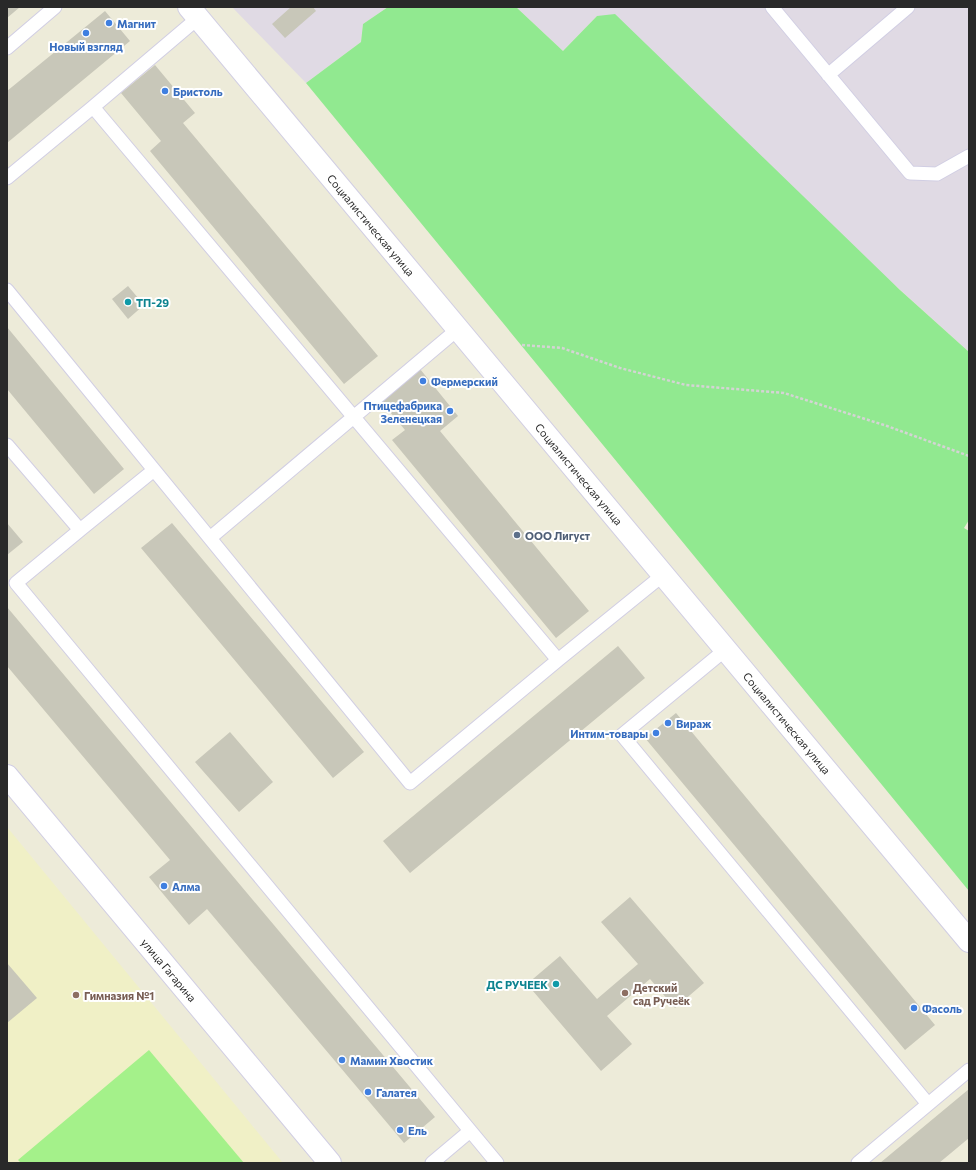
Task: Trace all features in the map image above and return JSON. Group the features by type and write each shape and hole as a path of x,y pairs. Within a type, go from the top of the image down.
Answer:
{"main road":[{"name":"Социалистическая улица","path":"193,13 969,941"},
{"name":"улица Гагарина","path":"7,776 330,1163"}],"lane":[{"path":"7,48 55,7"},
{"path":"772,7 910,173 937,174 969,156"},
{"path":"828,75 908,7"},
{"path":"7,178 93,107 193,13"},
{"path":"93,107 558,660"},
{"path":"7,290 410,783 663,575"},
{"path":"210,538 458,329"},
{"path":"7,445 80,530"},
{"path":"154,470 16,583 497,1163"},
{"path":"725,650 622,735 928,1104"},
{"path":"858,1163 969,1070"},
{"path":"432,1163 470,1131"}],"path":[{"path":"522,346 562,348 620,368 686,385 784,393 887,426 969,456"}],"shaded area":[{"path":"232,7 388,7 363,24 361,42 306,83"},
{"path":"516,7 969,7 969,352 597,16 563,51"},
{"name":"Гимназия №1","path":"7,827 283,1163 7,1163"}],"green space":[{"path":"388,7 516,7 563,51 597,16 615,14 900,290 969,352 969,520 964,528 969,531 969,891 306,83 361,42 363,24"},
{"path":"149,1050 244,1163 21,1163 18,1160"}],"building":[{"path":"7,7 20,7 7,18"},
{"path":"291,7 313,7 316,11 285,38 272,24"},
{"path":"105,11 130,41 7,143 7,91"},
{"path":"155,65 195,113 183,123 378,356 344,384 150,151 161,141 121,93"},
{"name":"ТП-29","path":"128,286 144,305 128,319 112,299"},
{"path":"7,327 124,469 94,494 7,389"},
{"path":"420,369 458,416 440,431 589,611 556,638 392,440 405,430 381,401"},
{"path":"7,523 23,542 7,555"},
{"path":"172,523 364,752 333,778 141,548"},
{"path":"7,607 435,1117 404,1143 207,909 189,925 149,877 170,860 7,666"},
{"path":"618,646 645,678 410,873 383,841"},
{"path":"676,713 935,1025 905,1050 645,738"},
{"path":"230,732 273,782 239,812 195,762"},
{"name":"ДС РУЧЕЕК","path":"630,897 704,983 675,1008 650,979 607,1016 632,1044 601,1071 527,984 560,956 597,999 638,964 601,922"},
{"path":"7,963 37,998 7,1023"},
{"path":"969,1089 969,1138 939,1163 880,1163"}],"place":[{"name":"Магнит","path":"109,23"},
{"name":"Новый взгляд","path":"86,33"},
{"name":"Бристоль","path":"165,91"},
{"name":"ТП-29","path":"128,302"},
{"name":"Фермерский","path":"423,381"},
{"name":"Птицефабрика Зеленецкая","path":"450,411"},
{"name":"ООО Лигуст","path":"517,535"},
{"name":"Вираж","path":"668,723"},
{"name":"Интим-товары","path":"656,733"},
{"name":"Алма","path":"164,886"},
{"name":"ДС РУЧЕЕК","path":"556,984"},
{"name":"Детский сад Ручеёк","path":"625,993"},
{"name":"Гимназия №1","path":"76,995"},
{"name":"Фасоль","path":"914,1008"},
{"name":"Мамин Хвостик","path":"342,1060"},
{"name":"Галатея","path":"368,1092"},
{"name":"Ель","path":"400,1130"}]}
